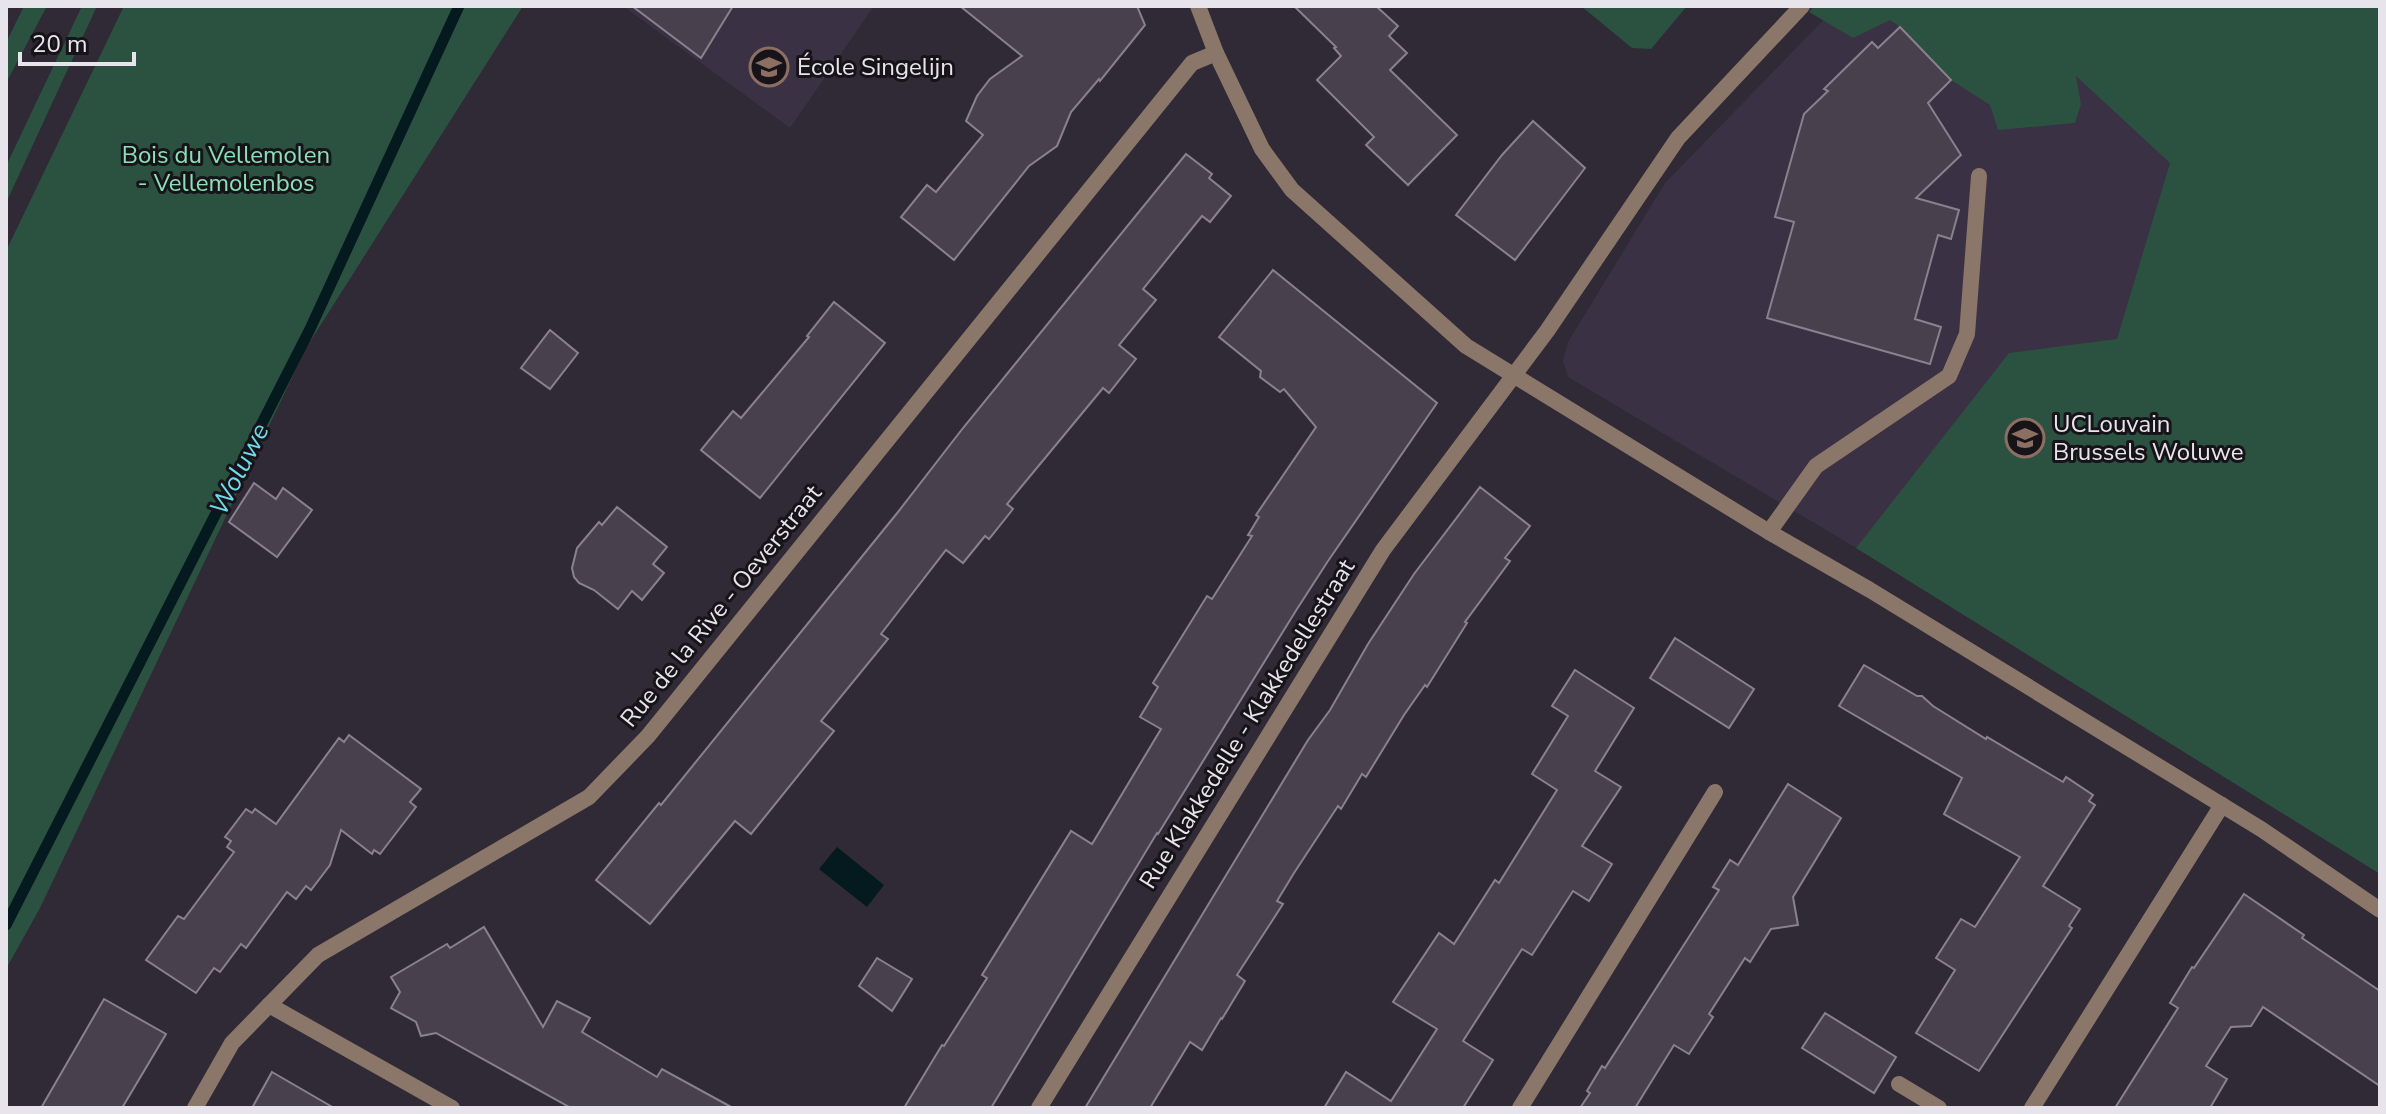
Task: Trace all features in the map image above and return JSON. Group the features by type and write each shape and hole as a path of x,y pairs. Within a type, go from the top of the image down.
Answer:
{"street":[{"path":"1198,6 1216,53 1262,149 1292,190 1466,346 2261,829 2380,910"},
{"name":"Rue Klakkedelle - Klakkedellestraat","path":"1039,1108 1383,550 1547,331 1678,138 1802,6"},
{"name":"Rue de la Rive - Oeverstraat","path":"195,1108 232,1043 318,955 589,797 648,736 1192,63 1216,53"},
{"path":"1769,532 1816,466 1949,376 1967,334 1979,176"},
{"path":"1520,1108 1715,792"},
{"path":"2032,1108 2222,805"},
{"path":"269,1005 452,1108"},
{"path":"1899,1084 1939,1108"}],"shaded area":[{"name":"École Singelijn","path":"623,6 874,6 790,128"},
{"name":"UCLouvain Brussels Woluwe","path":"1837,6 2380,6 2246,779 1568,377 1563,361 1568,342 1665,183"},
{"path":"837,847 884,885 867,907 819,869"}],"green space":[{"path":"24,6 47,6 6,83 6,43"},
{"path":"82,6 97,6 6,203 6,166"},
{"name":"Bois du Vellemolen - Vellemolenbos","path":"124,6 523,6 306,348 40,908 6,969 6,251"},
{"path":"1581,6 1687,6 1651,49 1632,48"},
{"name":"UCLouvain Brussels Woluwe","path":"1814,6 2380,6 2380,874 1856,548 2009,353 2117,339 2170,163 2076,76 2081,104 2075,123 1998,130 1990,105 1951,80 1890,20 1853,38 1809,12"}],"building":[{"path":"632,6 733,6 701,58"},
{"path":"960,6 1137,6 1145,25 1071,112 1057,146 1029,166 954,260 901,217 927,185 936,192 983,135 966,121 977,96 990,79 1022,56"},
{"path":"1294,6 1376,6 1398,26 1389,36 1407,53 1390,70 1457,135 1408,185 1366,145 1374,137 1317,80 1341,56 1336,47"},
{"path":"1900,27 1951,80 1928,103 1961,155 1916,198 1959,210 1951,239 1938,235 1915,319 1941,327 1930,364 1767,318 1794,222 1775,217 1804,114 1828,91 1824,89 1872,42 1878,48"},
{"path":"1533,121 1585,168 1515,260 1456,215 1502,155"},
{"path":"1186,154 1212,174 1209,178 1231,196 1210,222 1202,216 1143,289 1156,300 1119,345 1136,359 1109,393 1103,388 1007,504 1013,509 989,539 985,536 963,563 946,550 881,634 888,639 821,721 834,731 751,834 735,821 650,924 596,880 659,803 661,805"},
{"path":"1273,270 1437,403 1297,609 991,1108 904,1108 987,978 982,975 1071,831 1092,844 1161,729 1140,717 1158,687 1153,683 1207,596 1212,599 1252,536 1248,535 1259,517 1256,515 1316,427 1284,389 1280,392 1260,377 1261,371 1219,337"},
{"path":"834,302 885,343 760,498 701,450 733,411 741,418"},
{"path":"550,330 578,353 550,389 521,368"},
{"path":"254,483 276,499 283,488 312,510 277,557 229,522"},
{"path":"1480,487 1530,526 1505,558 1510,561 1465,622 1427,687 1425,685 1404,715 1366,777 1362,774 1341,809 1338,806 1294,873 1277,901 1283,904 1237,975 1245,981 1222,1019 1202,1050 1190,1042 1150,1108 1085,1108 1368,644 1414,574"},
{"path":"617,507 667,547 653,564 664,573 642,600 632,591 618,609 594,590 579,583 572,568 577,548 599,522 602,525"},
{"path":"1675,638 1754,689 1729,728 1650,678"},
{"path":"1864,665 1922,696 1986,739 2063,782 2066,777 2093,795 2089,801 2095,805 2043,886 2080,909 2069,926 2072,928 1979,1071 1916,1033 1955,970 1936,958 1961,919 1975,927 2020,857 1944,814 1962,778 1839,706"},
{"path":"1575,670 1634,708 1595,771 1621,787 1582,846 1612,864 1589,901 1573,891 1532,955 1522,949 1463,1041 1493,1060 1463,1108 1324,1108 1346,1072 1391,1101 1437,1029 1393,1002 1439,933 1454,944 1495,880 1499,883 1557,790 1532,774 1568,716 1552,706"},
{"path":"349,735 421,789 410,802 416,807 380,854 374,850 372,854 341,830 330,865 311,890 306,886 296,899 287,892 246,948 241,944 220,972 214,968 196,993 146,960 178,916 184,919 234,852 227,847 231,841 225,837 246,809 252,813 255,809 276,824 339,738 344,742"},
{"path":"1788,784 1841,818 1793,897 1798,925 1771,929 1750,962 1745,958 1709,1014 1713,1017 1689,1054 1674,1045 1635,1108 1580,1108 1602,1066 1605,1068 1719,890 1713,887 1730,860 1738,865"},
{"path":"2244,894 2380,991 2380,1086 2263,1007 2251,1026 2231,1027 2206,1066 2227,1079 2210,1108 2115,1108 2178,1008 2170,1003"},
{"path":"484,927 543,1027 557,1001 590,1018 582,1032 657,1077 662,1069 733,1108 571,1108 436,1033 421,1036 416,1022 391,1008 400,992 391,977 447,944 450,948"},
{"path":"877,958 912,979 892,1011 859,986"},
{"path":"104,999 166,1034 122,1108 41,1108"},
{"path":"1825,1013 1896,1057 1874,1093 1802,1048"},
{"path":"272,1072 334,1108 252,1108"}],"waterway":[{"name":"Woluwe","path":"6,925 310,329 459,6"}],"place":[{"name":"École Singelijn","path":"769,67"},
{"name":"UCLouvain Brussels Woluwe","path":"2025,438"}]}
